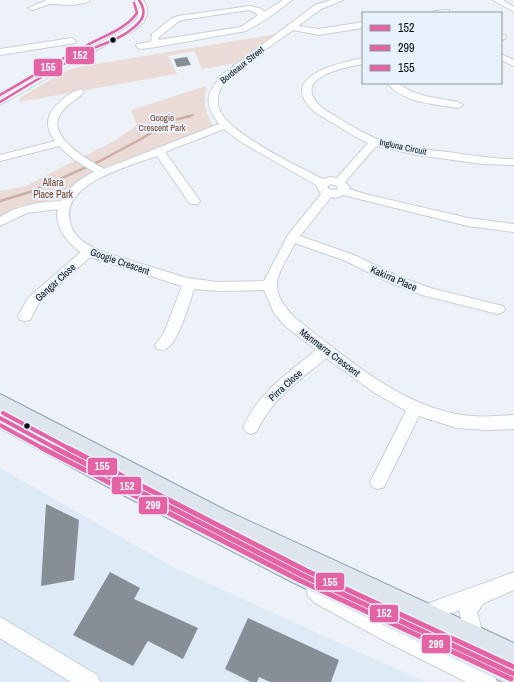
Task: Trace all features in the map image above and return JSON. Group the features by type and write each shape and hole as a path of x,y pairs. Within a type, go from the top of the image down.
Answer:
{"main road":[{"path":"0,402 217,517 278,547 514,656"},
{"path":"0,418 192,520 302,575 514,674"}],"street":[{"path":"33,8 49,2 74,3 86,0"},
{"path":"140,46 243,29 264,17 288,0"},
{"name":"Bordeaux Street","path":"325,189 243,139 225,125 218,117 213,103 215,89 219,83 318,7 339,0"},
{"path":"497,0 514,10"},
{"path":"0,102 129,31 141,20 144,12 140,2"},
{"path":"156,44 154,40 155,36 175,20 181,18 250,8 259,11 264,17"},
{"path":"291,27 320,32 362,25"},
{"path":"0,52 72,41"},
{"path":"502,57 514,63"},
{"name":"Ingluna Circuit","path":"362,61 331,68 321,72 309,83 308,94 313,105 318,110 353,132 375,142 410,151 490,161 514,162"},
{"path":"393,84 402,91 411,95 458,105"},
{"path":"79,92 57,112 54,117 54,130 60,143 78,158 101,172"},
{"path":"0,222 13,214 33,207 65,205 73,192 81,184 101,172 225,125"},
{"path":"270,285 277,264 292,238 325,189 335,194 375,142"},
{"path":"0,158 60,143"},
{"path":"158,150 194,201"},
{"path":"341,186 362,197 468,222 514,228"},
{"name":"Googie Crescent","path":"65,205 63,217 66,230 72,238 89,251 190,283 226,286 270,285"},
{"name":"Kakirra Place","path":"292,238 350,258 393,279 427,292 498,309"},
{"name":"Gangar Close","path":"25,316 34,301 89,251"},
{"path":"162,345 170,335 190,283"},
{"name":"Manmarra Crescent","path":"270,285 280,310 290,322 380,389 415,409 457,421 487,423 514,422"},
{"name":"Pirra Close","path":"251,427 260,410 273,394 326,350"},
{"path":"378,482 415,409"},
{"path":"302,575 322,596 392,634 487,682"},
{"path":"424,615 460,600 476,596 514,581"},
{"path":"474,638 468,610 476,596"},
{"path":"0,628 90,682"}],"shaded area":[{"path":"0,468 175,568 425,682 0,682"}],"green space":[{"path":"277,34 237,63 202,69 194,51 168,56 177,74 19,102 20,98 68,70 78,67"},
{"name":"Googie Crescent Park","path":"206,86 205,106 213,126 100,169 83,157 116,140 137,125 131,110"},
{"name":"Allara Place Park","path":"78,159 97,171 75,184 61,198 32,204 0,218 0,191 26,186"}],"building":[{"path":"187,57 191,65 177,67 174,59"},
{"path":"46,504 79,520 74,580 41,586"},
{"path":"110,572 140,588 134,599 198,628 183,659 148,641 133,666 73,635"},
{"path":"248,618 339,660 331,682 270,682 259,677 257,682 251,682 225,669"}],"waterway":[{"path":"0,201 33,191 100,161 141,139 170,121 190,116"}],"transit line":[{"name":"152","path":"0,102 77,57 116,38 136,26 143,17 144,12 139,0"},
{"name":"155","path":"0,95 85,46 121,28 132,20 137,13 134,3"},
{"name":"155","path":"3,413 134,483 305,570 514,667"},
{"name":"152","path":"0,418 131,488 302,575 514,674"},
{"name":"299","path":"0,425 128,493 299,580 511,679"}]}
